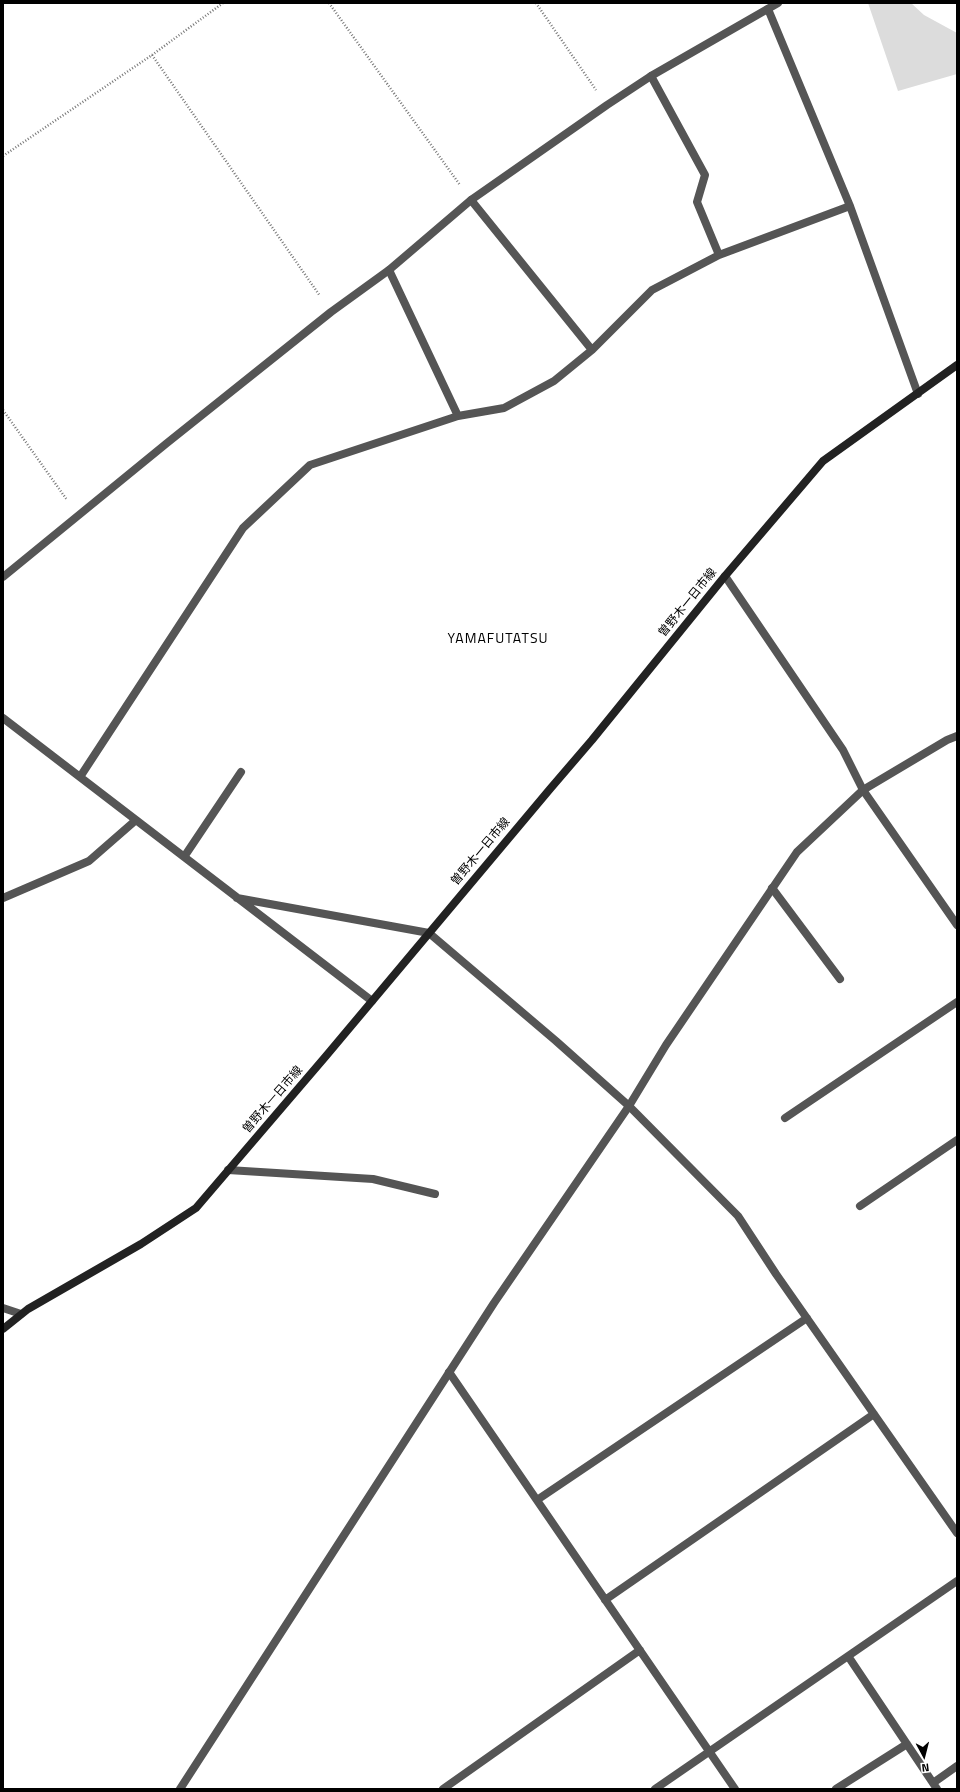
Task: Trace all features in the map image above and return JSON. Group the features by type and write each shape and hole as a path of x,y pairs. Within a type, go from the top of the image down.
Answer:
{"main road":[{"name":"曽野木一日市線","path":"3,1329 28,1309 141,1244 196,1208 430,933 550,788 592,740 725,576 824,461 957,365"}],"street":[{"path":"3,577 330,312 389,270 471,200 651,76 778,3"},
{"path":"768,10 850,206 918,394"},
{"path":"651,76 705,175 696,202 719,255"},
{"path":"471,200 592,350"},
{"path":"80,777 243,528 310,465 458,416 504,408 554,381 592,350 652,290 719,255 850,206"},
{"path":"389,270 458,416"},
{"path":"725,576 843,750 863,790 957,924"},
{"path":"3,718 372,1001"},
{"path":"180,1789 494,1303 629,1106 666,1045 797,852 863,790 947,740 957,736"},
{"path":"184,857 241,772"},
{"path":"3,898 89,861 136,820"},
{"path":"772,888 840,979"},
{"path":"237,898 430,933 556,1040 629,1106 738,1216 807,1318 957,1533"},
{"path":"785,1118 957,1002"},
{"path":"860,1206 957,1140"},
{"path":"228,1170 373,1179 435,1194"},
{"path":"3,1308 21,1314"},
{"path":"537,1500 807,1318"},
{"path":"449,1372 735,1789"},
{"path":"605,1600 874,1414"},
{"path":"655,1789 957,1581"},
{"path":"443,1789 640,1650"},
{"path":"848,1656 935,1786 957,1766"},
{"path":"836,1789 907,1744"}],"path":[{"path":"3,156 152,55 224,3"},
{"path":"329,3 471,200"},
{"path":"536,3 607,105"},
{"path":"152,55 330,312"},
{"path":"3,410 78,515"}],"shaded area":[{"path":"868,3 911,3 924,15 957,33 957,74 898,91"}],"district":[{"name":"YAMAFUTATSU","path":"498,640"}]}
